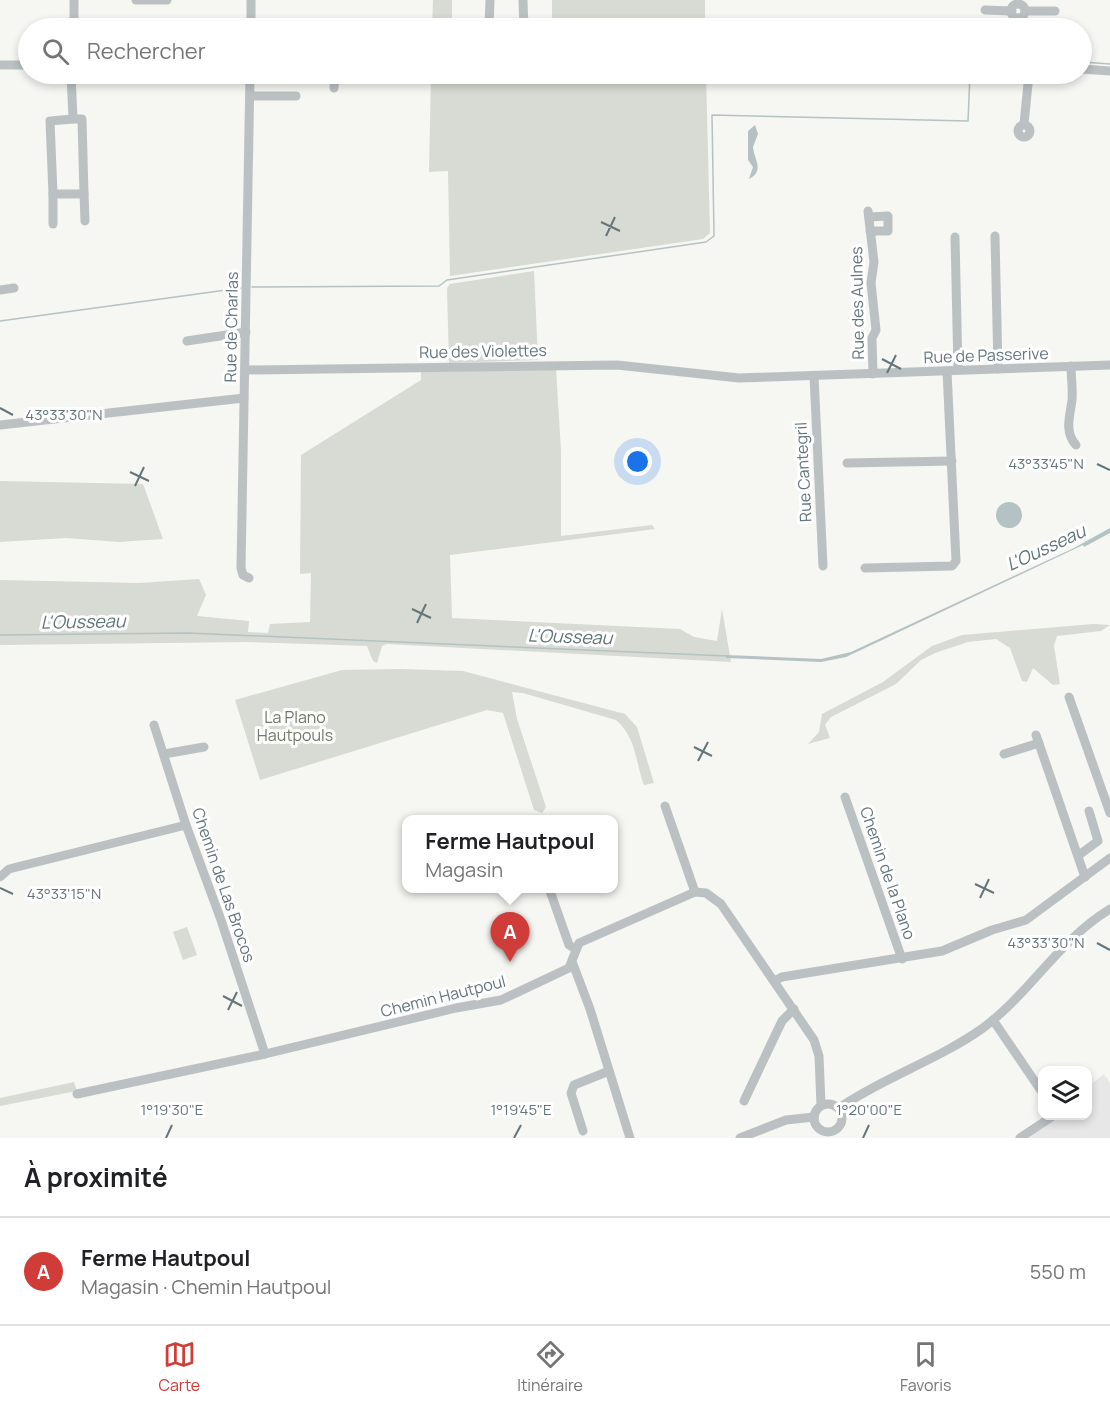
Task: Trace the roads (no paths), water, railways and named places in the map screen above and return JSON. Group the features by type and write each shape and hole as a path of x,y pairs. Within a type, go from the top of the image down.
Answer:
{"street":[{"path":"74,0 74,18"},
{"path":"136,0 167,0"},
{"path":"251,0 251,18"},
{"path":"489,18 490,0"},
{"path":"524,0 524,18"},
{"path":"985,10 1018,7 1055,11"},
{"path":"0,64 18,65"},
{"path":"1092,70 1110,71"},
{"path":"71,84 73,119"},
{"name":"Rue de Charlas","path":"249,578 243,575 241,568 250,84"},
{"path":"334,84 334,88"},
{"path":"1024,124 1028,84"},
{"path":"250,96 296,96"},
{"path":"53,224 50,121 82,119 86,221"},
{"path":"53,194 84,194"},
{"name":"Rue des Aulnes","path":"870,231 888,231 888,216 868,214 870,231 874,262 872,310 876,330 872,338 873,374"},
{"path":"995,236 998,369"},
{"path":"955,237 958,370"},
{"path":"0,290 14,288"},
{"path":"187,341 246,332"},
{"name":"Rue des Violettes","path":"245,370 617,364 719,378"},
{"name":"Rue de Passerive","path":"719,378 1110,365"},
{"path":"1071,366 1072,398 1068,426 1069,436 1076,446"},
{"path":"865,568 952,566 956,561 947,371"},
{"name":"Rue Cantegril","path":"814,376 823,566"},
{"path":"0,425 244,398"},
{"path":"847,463 952,461"},
{"path":"1069,697 1110,813"},
{"name":"Chemin de Las Brocos","path":"154,725 265,1054"},
{"path":"1004,754 1038,739 1085,877"},
{"path":"164,754 204,747"},
{"name":"Chemin de la Plano","path":"845,797 902,959"},
{"path":"666,806 695,892"},
{"path":"1079,855 1098,841 1089,811"},
{"path":"0,877 9,869 186,825"},
{"path":"774,981 782,976 932,954 992,930 1021,922 1110,858"},
{"path":"0,863 9,869"},
{"path":"574,948 590,938 695,892 706,893 721,904 794,1009 817,1049 821,1105 814,1117 817,1126 825,1135 834,1131 840,1125 842,1118 838,1108 830,1104 821,1105"},
{"path":"551,893 568,945 574,948"},
{"path":"838,1108 950,1048 993,1020 1071,938 1110,909"},
{"path":"574,948 573,964 590,1009 630,1138"},
{"name":"Chemin Hautpoul","path":"77,1094 265,1054 456,1008 501,1000 554,976 573,964"},
{"path":"744,1101 782,1021 794,1009"},
{"path":"993,1020 1038,1086"},
{"path":"583,1131 571,1093 574,1085 609,1071"},
{"path":"740,1138 752,1136 786,1120 814,1117"},
{"path":"1020,1138 1047,1120"}],"waterway":[{"path":"1092,63 1110,64"},
{"path":"252,287 439,286 447,280 706,242 714,236 712,115 968,121 970,84"},
{"path":"0,321 241,288"},
{"name":"L'Ousseau","path":"0,635 188,633 727,656"}],"place":[{"name":"Ferme Hautpoul","path":"510,962"}],"park label":[{"name":"La Plano Hautpouls","path":"295,726"}]}
